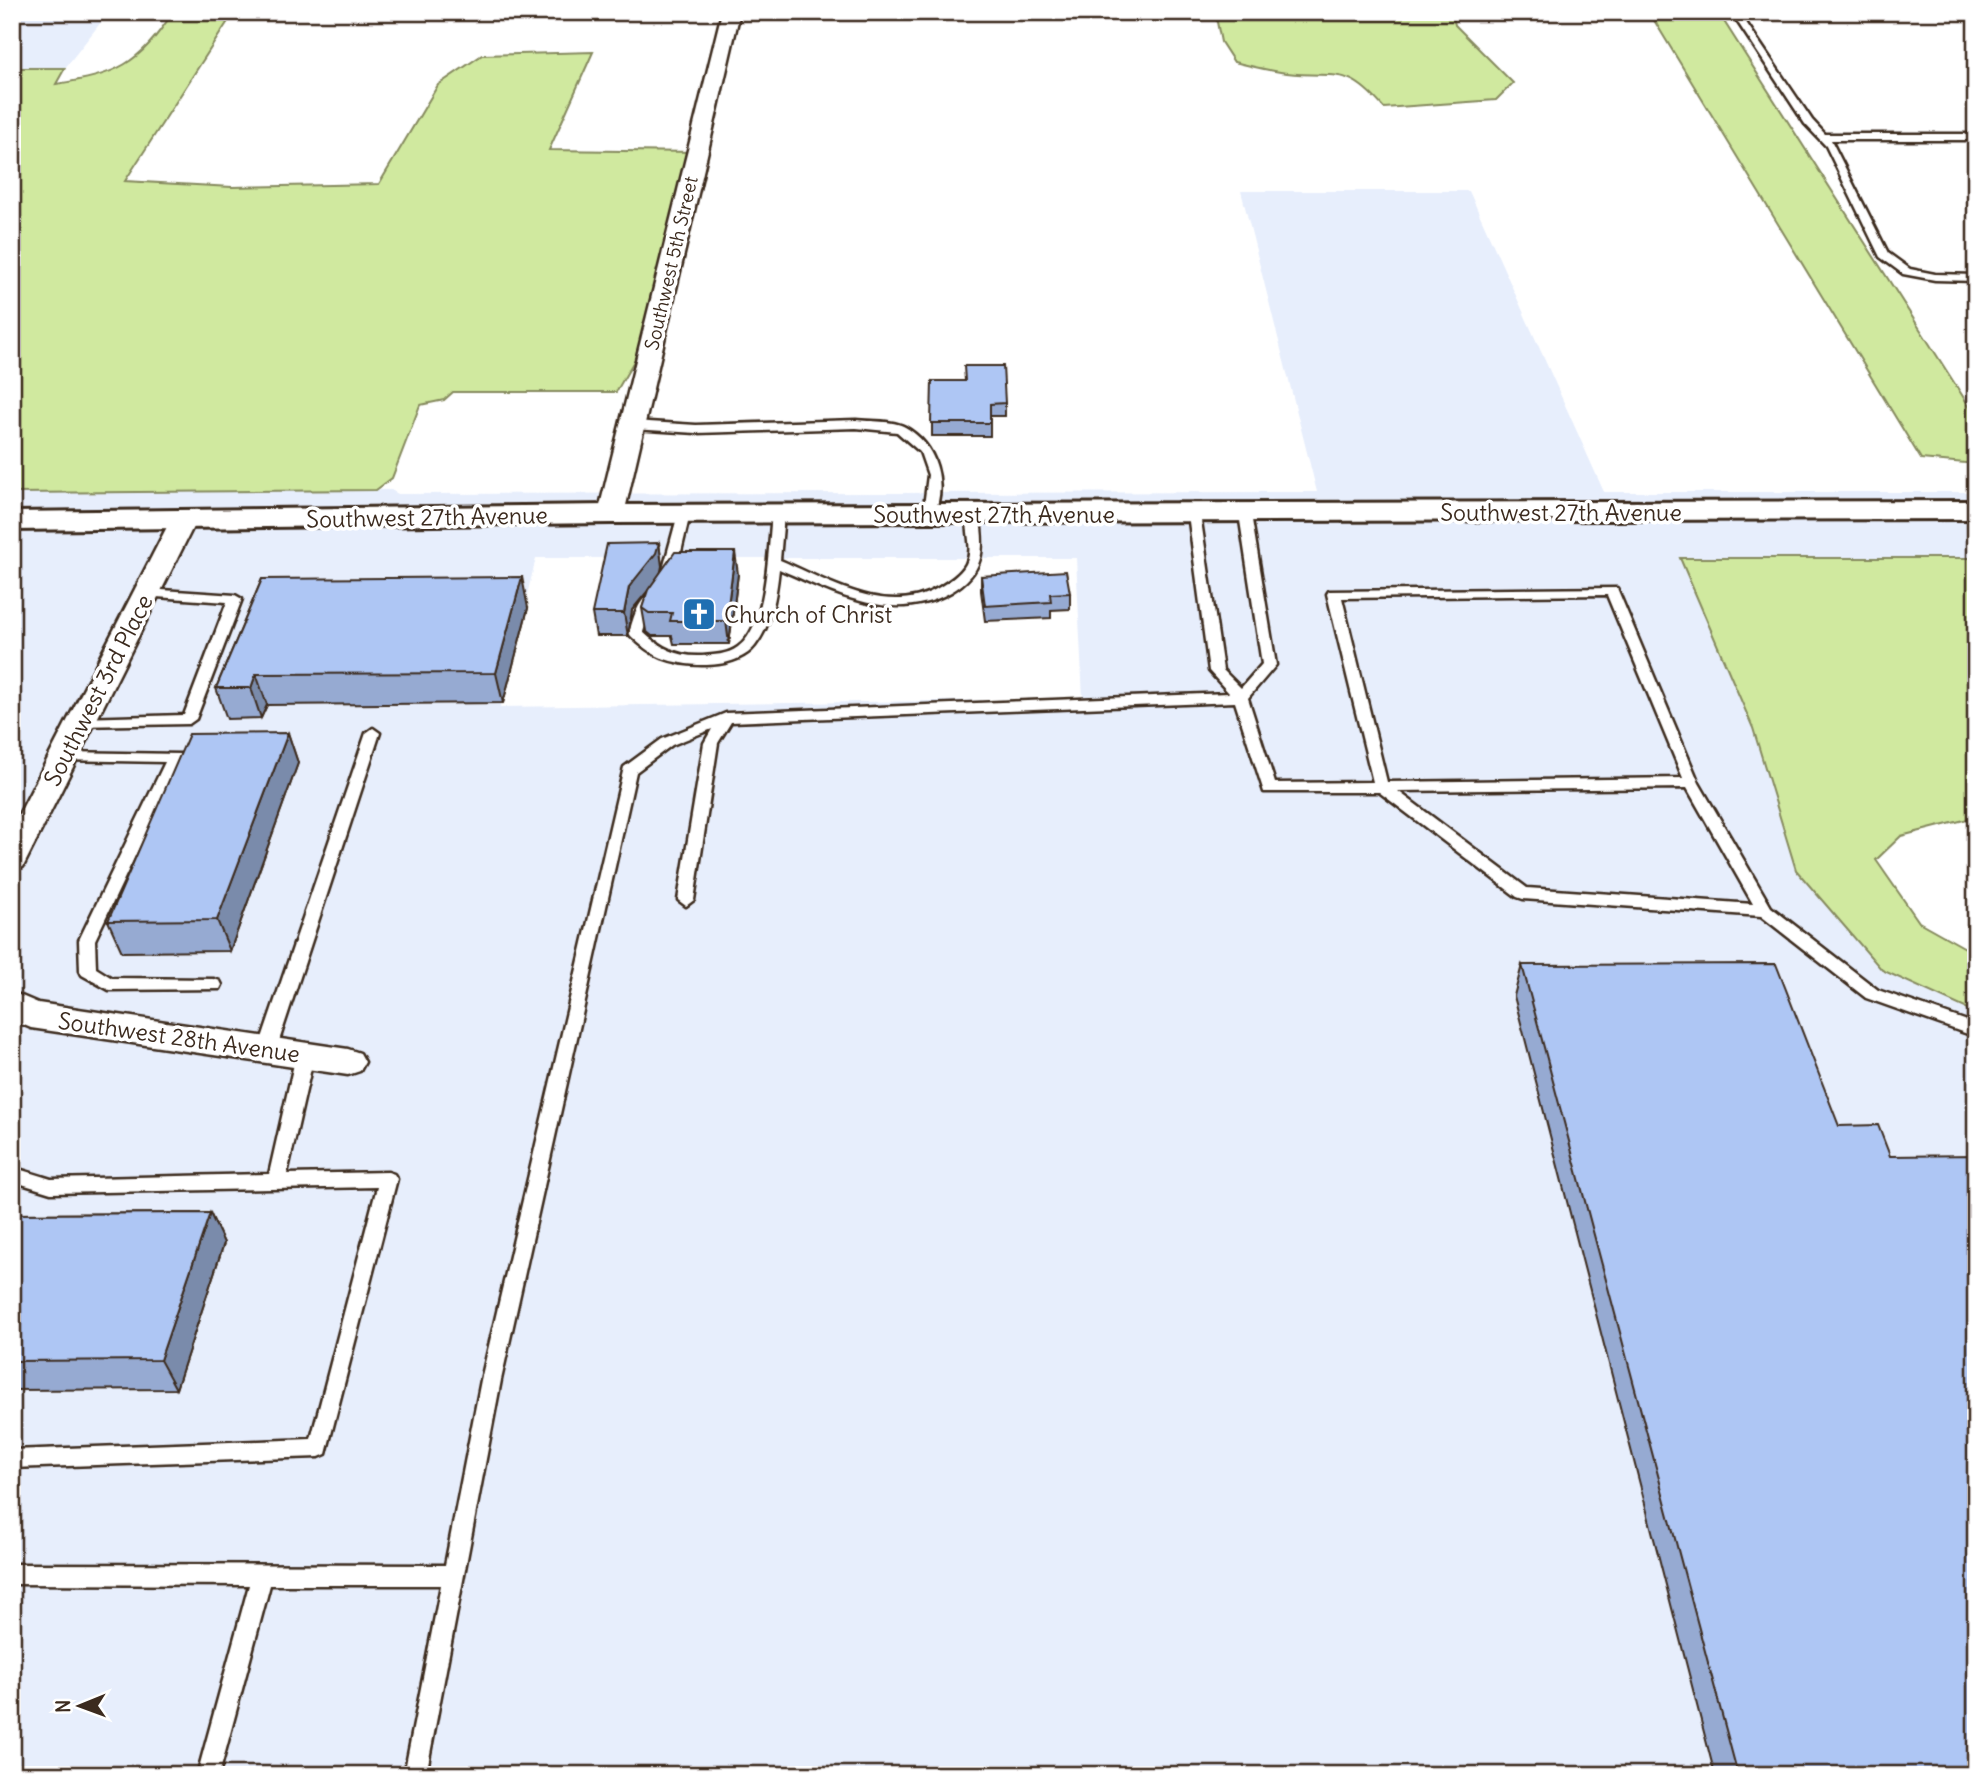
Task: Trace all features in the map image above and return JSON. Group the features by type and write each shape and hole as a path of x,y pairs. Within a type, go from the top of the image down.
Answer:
{"main road":[{"name":"Southwest 27th Avenue","path":"12,522 611,514 1976,510"}],"street":[{"name":"Southwest 5th Street","path":"611,514 731,12"},
{"name":"Southwest 3rd Place","path":"12,859 183,521"},
{"name":"Southwest 28th Avenue","path":"12,1004 31,1015 348,1062"}],"lane":[{"path":"1735,12 1808,122 1839,162 1884,255 1907,272 1935,278 1976,278"},
{"path":"1942,12 1973,15"},
{"path":"1822,137 1976,137"},
{"path":"633,425 696,429 856,424 900,429 926,452 934,475 929,514"},
{"path":"684,514 668,578 642,611 636,633 650,648 688,662 729,657 748,646 764,618 778,514"},
{"path":"772,561 852,595 882,604 912,606 941,594 971,570 978,551 973,514"},
{"path":"1194,514 1216,671 1241,697 1269,788 1692,783"},
{"path":"415,1775 494,1367 629,770 667,742 726,718 1241,697 1269,665 1245,514"},
{"path":"1765,911 1523,893 1381,786 1334,594 1612,591 1692,783 1765,911 1872,994 1976,1031"},
{"path":"81,723 189,719 241,599 147,593"},
{"path":"686,900 711,743 726,718"},
{"path":"267,1049 373,733"},
{"path":"64,757 175,757 87,940 88,971 109,984 214,985"},
{"path":"276,1181 305,1055"},
{"path":"12,1174 51,1186 388,1179 319,1448 12,1459"},
{"path":"12,1574 453,1575"},
{"path":"208,1775 262,1575"}],"shaded area":[{"path":"12,12 109,12 65,68 12,68"},
{"path":"1241,191 1469,191 1604,492 1976,492 1976,504 12,514 12,493 308,489 391,490 398,494 1317,492"},
{"path":"1976,518 1976,558 1681,558 1753,728 1796,870 1882,970 1976,1013 1976,1775 12,1775 12,528 610,521","holes":["536,558 1076,558 1083,699 500,707"]}],"green space":[{"path":"173,12 234,12 125,181 232,187 379,184 438,85 482,55 593,52 549,150 696,152 653,328 616,392 453,392 444,400 420,405 392,478 376,490 12,493 12,68 65,68 56,84 110,71 137,56 161,30"},
{"path":"1215,12 1452,12 1455,25 1513,83 1496,100 1384,108 1371,94 1350,79 1280,72 1234,62 1221,42"},
{"path":"1649,12 1718,12 1976,417 1976,464 1921,459"},
{"path":"1680,558 1976,558 1976,817 1901,836 1876,860 1919,922 1976,954 1976,1013 1882,970 1796,870 1753,728"}],"building":[{"path":"964,366 1003,366 1005,403 990,404 990,423 931,423 932,381 965,381"},
{"path":"659,543 656,553 629,587 624,613 592,613 607,544"},
{"path":"675,552 735,552 726,621 670,621 672,613 649,613 642,608 648,590"},
{"path":"1066,571 1070,593 1050,594 1051,602 985,606 981,576"},
{"path":"522,577 496,673 256,674 251,688 216,688 262,579"},
{"path":"288,733 217,920 108,921 189,734"},
{"path":"1776,964 1839,1126 1878,1125 1890,1156 1976,1155 1976,1775 1738,1775 1522,965"},
{"path":"210,1213 160,1360 12,1361 12,1214"}],"place":[{"name":"Church of Christ","path":"699,614"}]}
